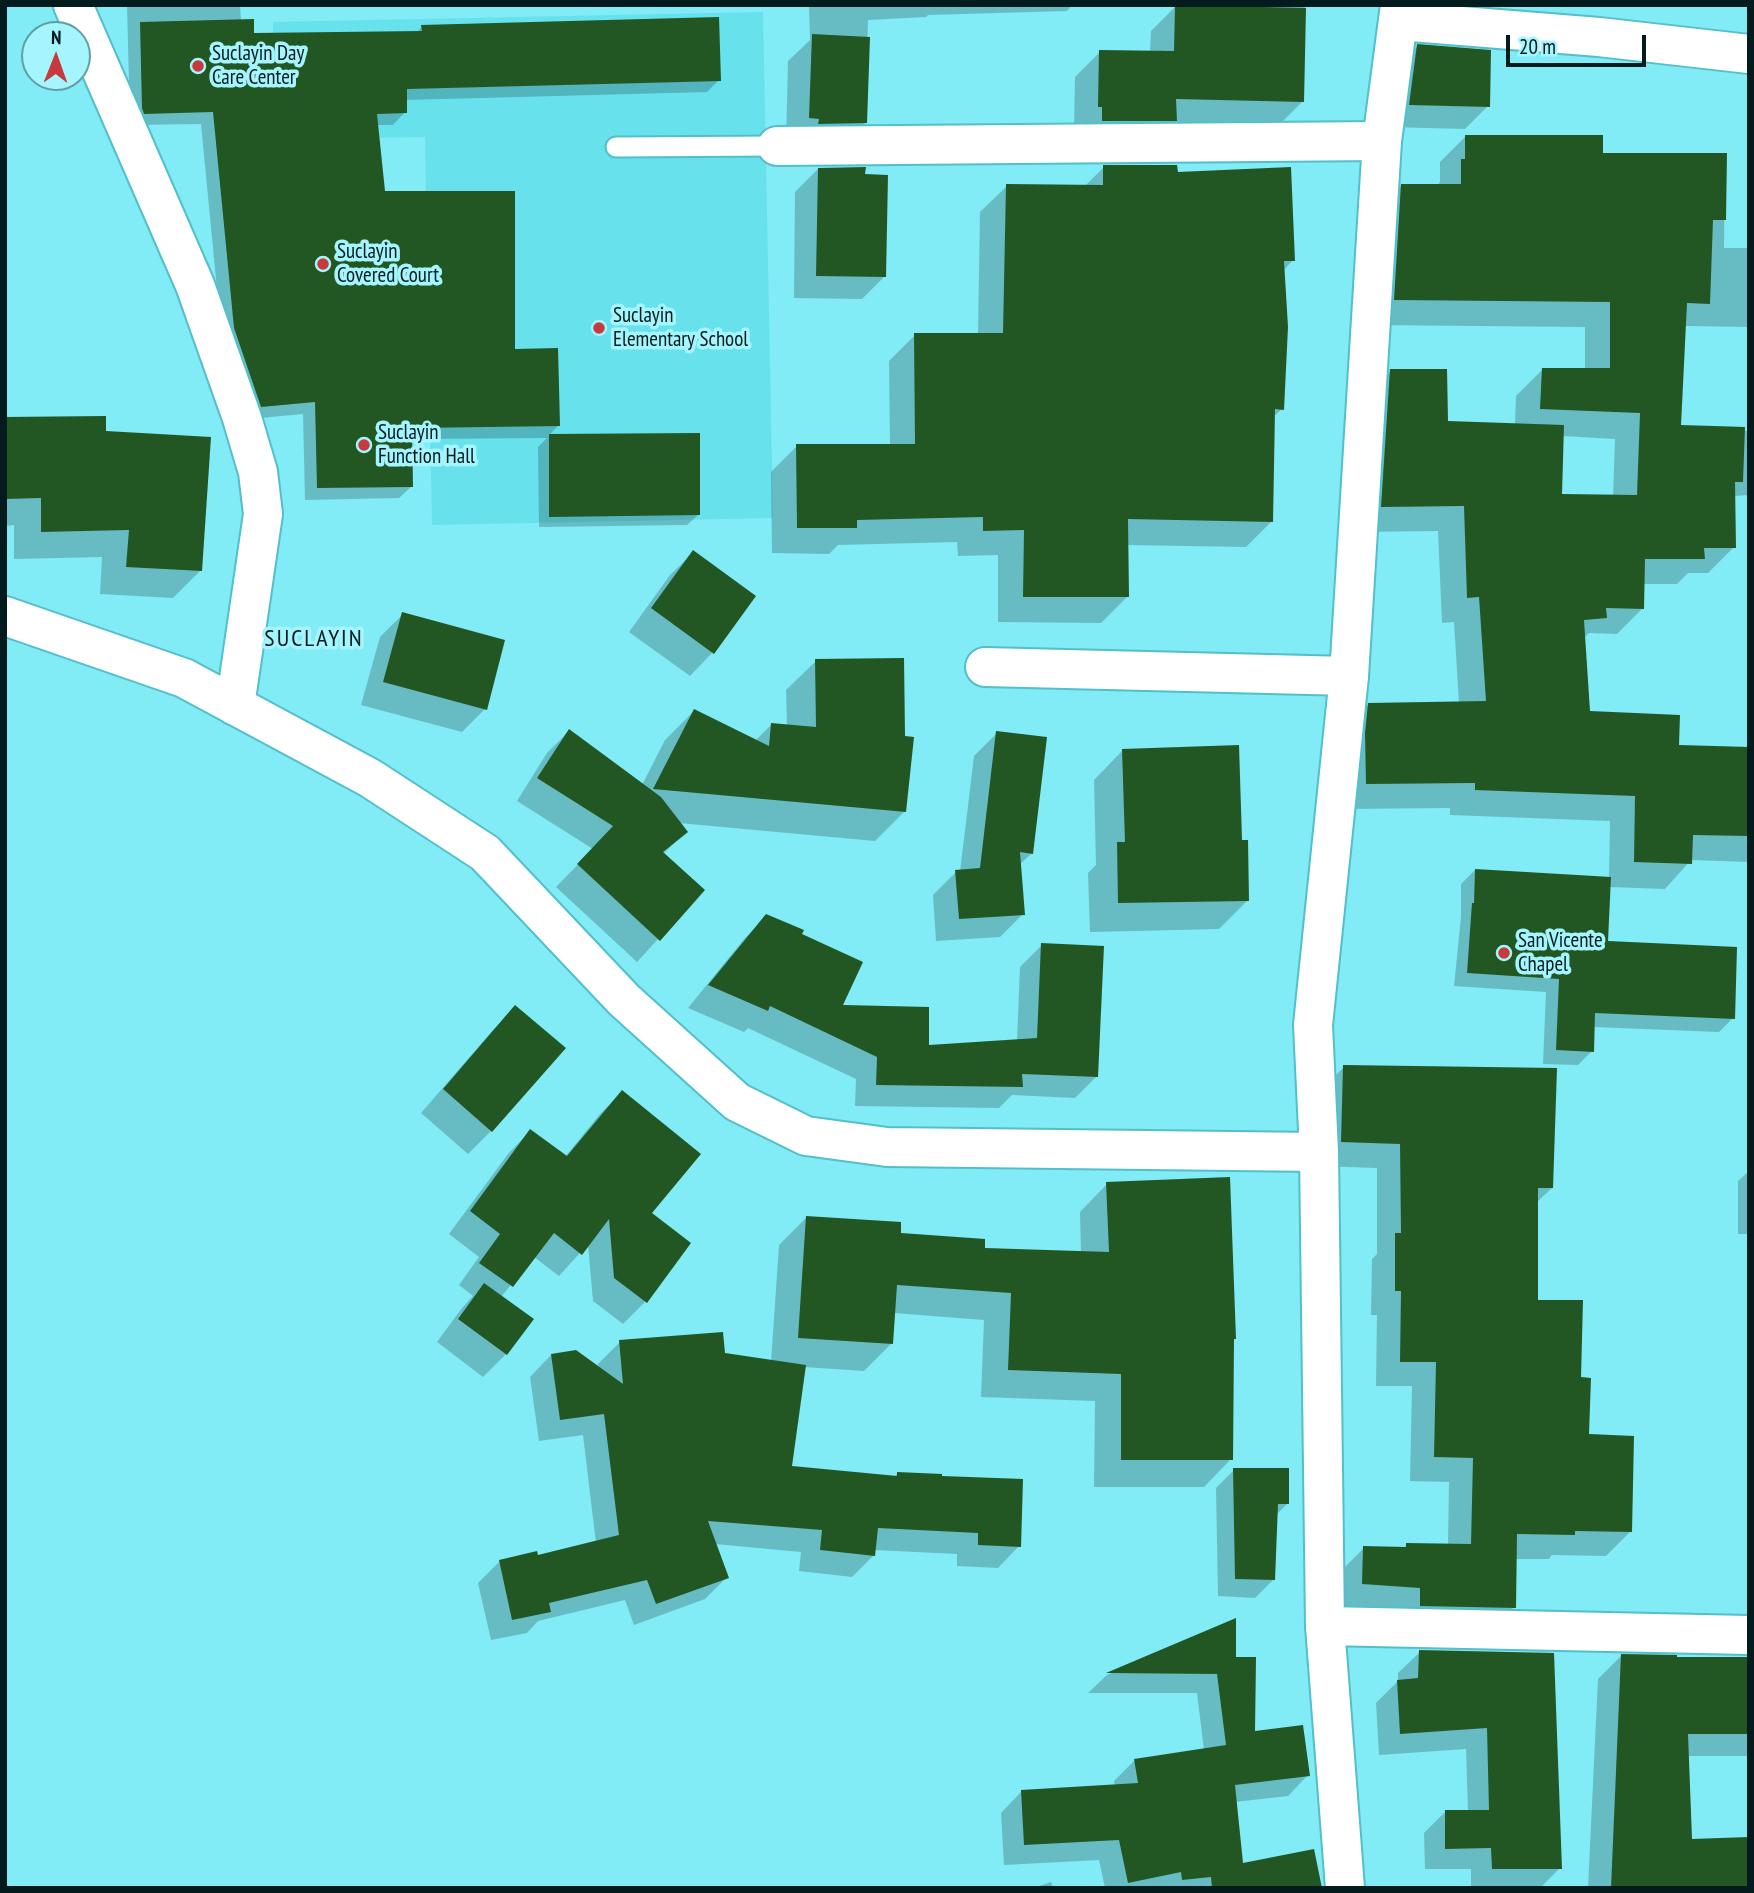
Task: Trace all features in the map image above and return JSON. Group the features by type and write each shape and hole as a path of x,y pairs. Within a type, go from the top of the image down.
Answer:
{"street":[{"path":"73,5 195,285 258,472 263,514 235,706"},
{"path":"1345,1888 1325,1626 1320,1152 1313,1025 1349,676 1382,141 1400,13 1749,54"},
{"path":"777,146 1382,141"},
{"path":"5,616 184,678 370,778 485,853 624,1000 737,1102 806,1136 887,1147 1320,1152"},
{"path":"985,667 1349,676"},
{"path":"1325,1626 1749,1635"}],"lane":[{"path":"616,147 777,146"}],"shaded area":[{"name":"Suclayin Elementary School","path":"763,12 773,518 432,525 425,137 275,139 273,22"}],"building":[{"path":"1175,5 1306,8 1304,102 1176,99 1177,121 1102,121 1102,107 1098,107 1099,50 1174,51"},
{"path":"719,17 721,81 407,89 407,113 377,114 385,191 515,191 515,349 558,348 560,426 412,428 413,487 317,488 315,402 261,407 234,328 213,112 144,114 140,22 254,19 254,33 422,31 421,25"},
{"path":"812,34 870,37 867,123 818,124 819,119 809,118"},
{"path":"1417,44 1491,50 1490,107 1409,105"},
{"path":"1465,135 1603,135 1603,153 1727,153 1726,220 1713,220 1710,304 1687,303 1681,425 1745,427 1743,482 1735,482 1736,548 1704,548 1705,559 1645,559 1644,609 1606,608 1607,618 1584,620 1590,711 1680,715 1679,745 1749,747 1749,836 1693,835 1692,864 1634,862 1635,796 1475,790 1475,783 1366,784 1365,733 1368,703 1486,701 1479,597 1467,598 1464,506 1381,507 1390,369 1447,369 1448,421 1564,425 1562,494 1637,495 1640,413 1540,409 1542,368 1610,368 1610,302 1394,300 1401,184 1461,184"},
{"path":"1103,165 1177,165 1178,172 1291,167 1295,261 1284,261 1288,327 1284,410 1275,409 1273,522 1128,519 1129,597 1023,597 1024,530 983,531 983,517 857,520 857,528 797,528 796,444 915,444 914,333 1003,333 1006,184 1103,185"},
{"path":"866,167 865,174 888,175 886,277 816,276 818,168"},
{"path":"106,416 106,431 211,437 202,571 126,567 129,530 41,532 41,498 5,499 5,417"},
{"path":"700,433 700,515 549,517 549,434"},
{"path":"693,550 756,596 714,654 651,608"},
{"path":"402,612 505,640 487,710 383,682"},
{"path":"904,658 905,736 914,737 906,812 653,789 694,709 769,746 771,723 816,727 815,659"},
{"path":"569,729 661,797 688,832 663,852 705,890 660,941 577,864 613,826 537,778"},
{"path":"996,731 1047,737 1033,854 1020,852 1025,915 959,919 955,870 980,868"},
{"path":"1239,745 1242,840 1248,840 1249,901 1118,903 1117,842 1125,842 1122,749"},
{"path":"1475,869 1611,877 1608,941 1737,947 1735,1019 1595,1013 1594,1052 1556,1050 1559,979 1467,973"},
{"path":"766,914 804,930 802,934 863,962 843,1005 929,1007 929,1045 1037,1038 1041,943 1104,946 1098,1077 1022,1074 1023,1087 876,1085 877,1057 770,1006 768,1011 708,985"},
{"path":"515,1005 566,1048 492,1132 443,1089"},
{"path":"1343,1065 1557,1068 1553,1188 1538,1188 1538,1300 1583,1300 1581,1377 1591,1378 1589,1434 1634,1436 1632,1532 1517,1534 1516,1608 1420,1606 1420,1588 1362,1584 1363,1546 1406,1547 1406,1543 1471,1544 1473,1458 1434,1457 1436,1362 1400,1362 1401,1291 1395,1291 1395,1233 1401,1233 1400,1144 1341,1142"},
{"path":"622,1090 701,1154 652,1213 691,1243 647,1303 614,1278 609,1219 582,1255 554,1233 513,1287 479,1263 500,1234 470,1211 530,1129 567,1156"},
{"path":"1230,1177 1236,1339 1233,1460 1121,1460 1121,1374 1008,1370 1011,1293 897,1285 893,1344 798,1338 806,1216 901,1222 901,1233 985,1239 985,1248 1109,1252 1106,1182"},
{"path":"484,1283 534,1319 507,1355 458,1319"},
{"path":"723,1332 725,1353 806,1365 792,1466 897,1476 897,1472 1023,1479 1021,1547 978,1545 978,1533 878,1528 875,1556 820,1550 822,1530 708,1521 729,1578 656,1604 647,1580 549,1603 551,1612 512,1620 499,1560 537,1551 538,1555 619,1535 604,1414 560,1420 551,1354 576,1350 623,1384 619,1340"},
{"path":"1233,1468 1289,1468 1289,1504 1278,1504 1275,1580 1235,1579"},
{"path":"1236,1618 1236,1657 1256,1657 1255,1731 1303,1725 1310,1776 1235,1785 1243,1863 1314,1849 1322,1888 1212,1888 1211,1877 1182,1880 1181,1872 1128,1883 1119,1840 1024,1845 1021,1790 1138,1783 1134,1759 1226,1745 1217,1674 1106,1673"},
{"path":"1419,1650 1554,1653 1562,1869 1492,1869 1491,1848 1445,1849 1445,1810 1489,1810 1487,1728 1400,1734 1397,1680 1418,1678"},
{"path":"1621,1654 1749,1657 1749,1734 1688,1734 1692,1839 1749,1837 1749,1888 1611,1888"}],"place":[{"name":"Suclayin Day Care Center","path":"198,66"},
{"name":"Suclayin Covered Court","path":"323,264"},
{"name":"Suclayin Elementary School","path":"599,328"},
{"name":"Suclayin Function Hall","path":"364,445"},
{"name":"San Vicente Chapel","path":"1504,953"}],"district":[{"name":"SUCLAYIN","path":"314,639"}]}
